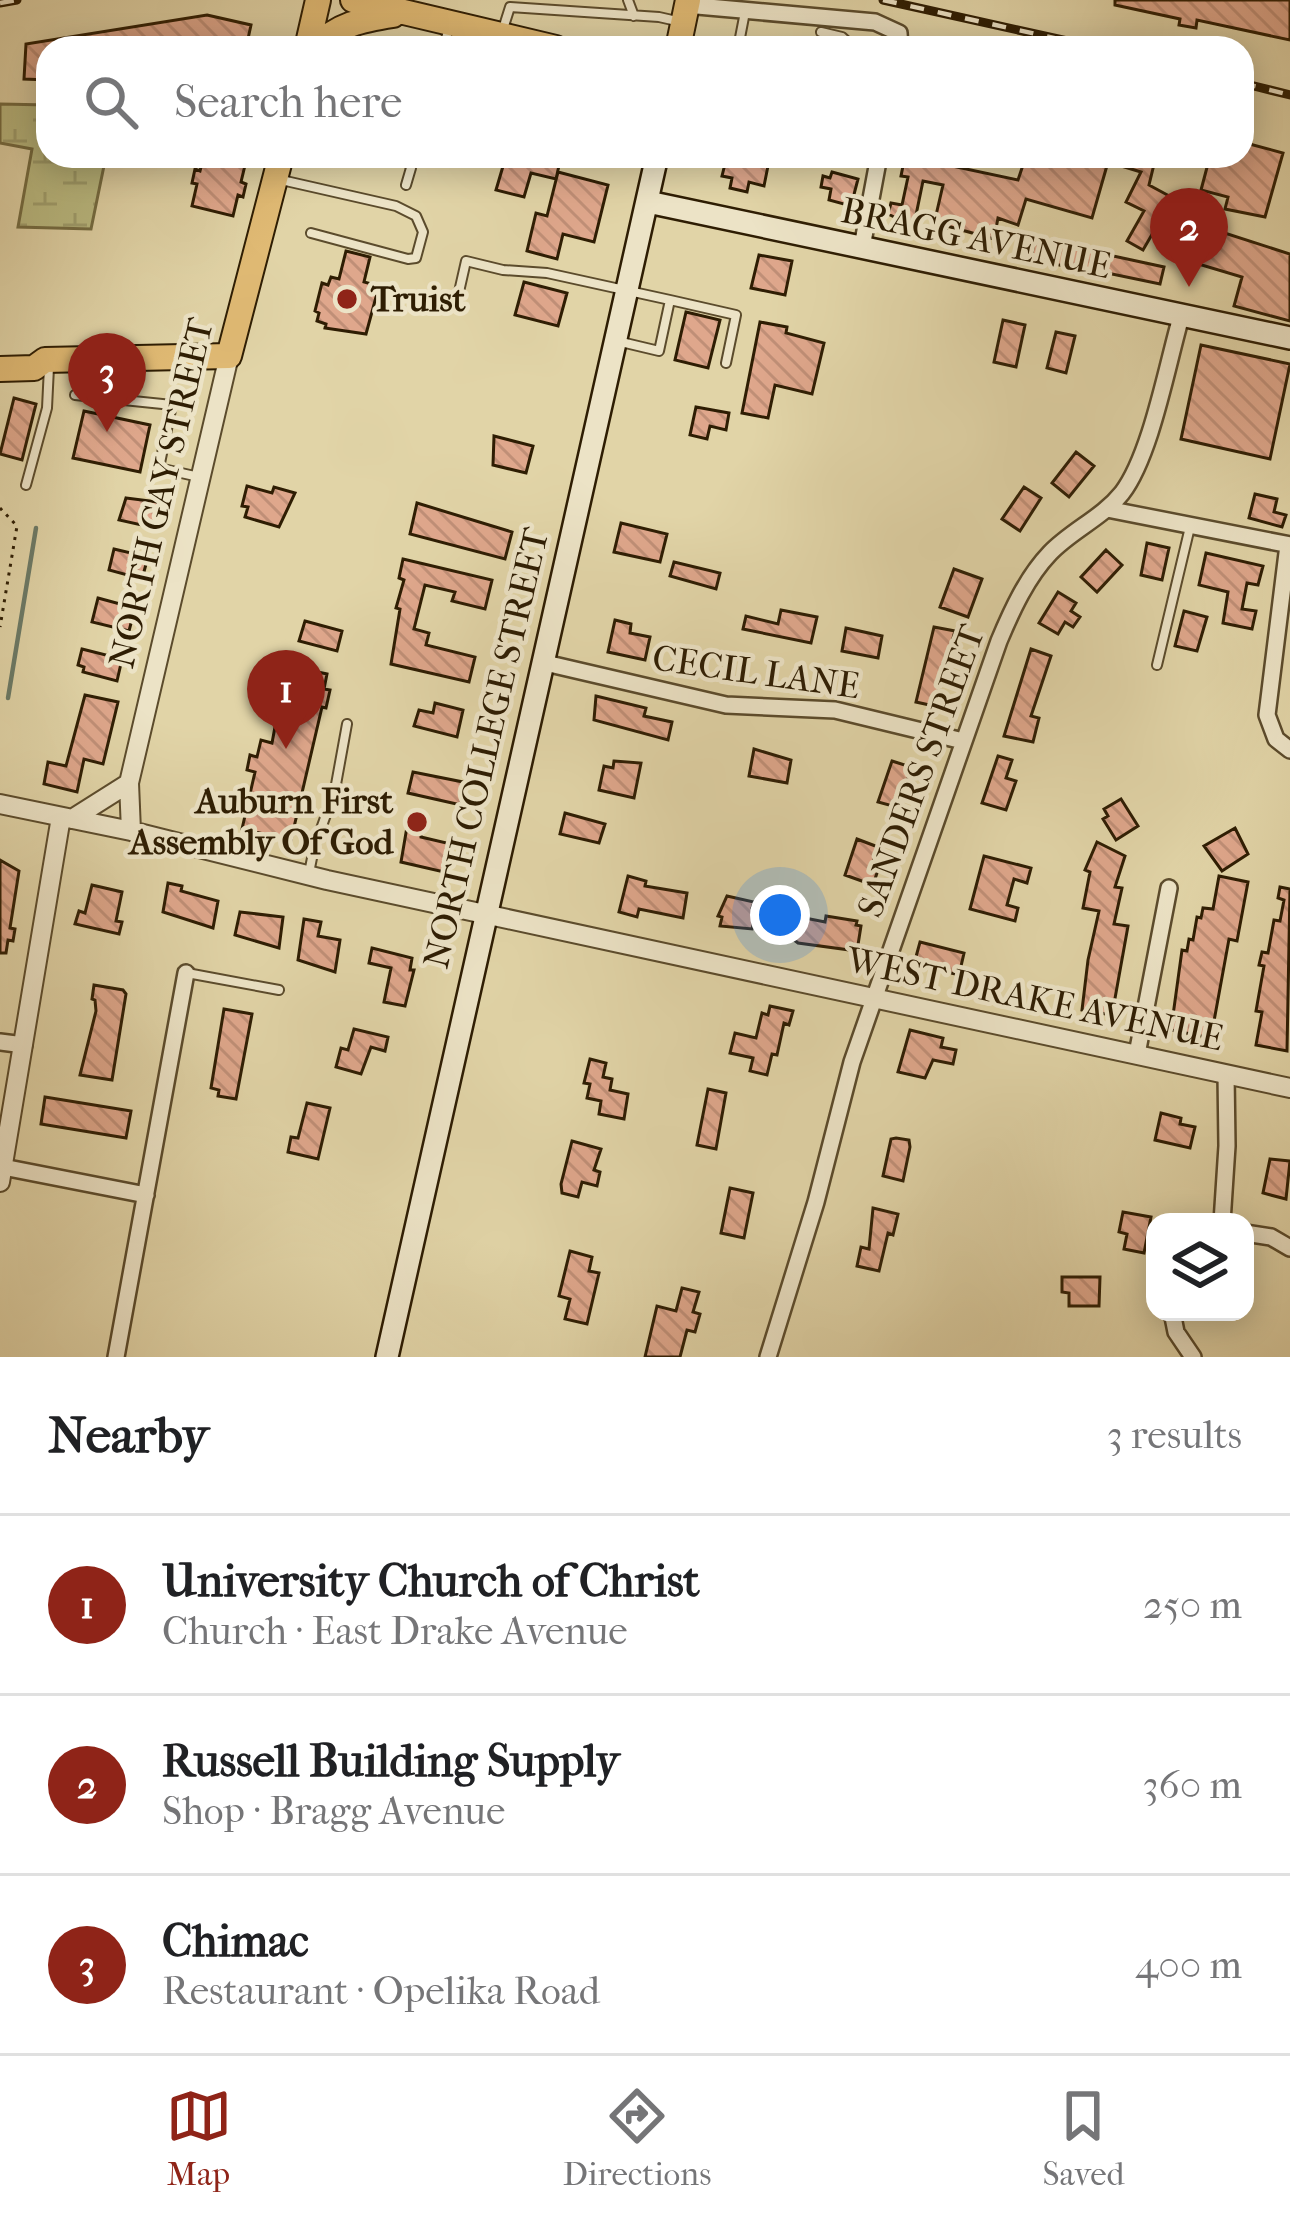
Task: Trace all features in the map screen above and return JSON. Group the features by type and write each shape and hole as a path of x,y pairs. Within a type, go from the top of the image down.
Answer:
{"main road":[{"path":"314,36 318,0"},
{"path":"352,0 410,12 447,35 509,36"},
{"path":"326,36 347,24 410,12"},
{"name":"NORTH GAY STREET","path":"229,356 278,168"},
{"name":"NORTH COLLEGE STREET","path":"387,1357 655,168"},
{"name":"BRAGG AVENUE","path":"648,202 1290,338"},
{"path":"0,352 33,352 47,359 229,356"},
{"path":"0,369 34,368 47,359"}],"street":[{"path":"684,19 745,10 822,25 888,26 899,36"},
{"path":"862,247 877,168"},
{"name":"SANDERS STREET","path":"768,1357 817,1202 873,997 999,641 1030,579 1050,553 1107,509 1124,489 1138,463 1181,317"},
{"name":"NORTH GAY STREET","path":"131,832 129,783 229,356"},
{"path":"1107,509 1289,545 1268,715 1276,739 1290,750"},
{"name":"CECIL LANE","path":"541,662 726,705 835,710 963,741"},
{"path":"129,783 67,818 2,1174 146,1195"},
{"name":"WEST DRAKE AVENUE","path":"0,804 1290,1088"},
{"path":"1137,1054 1168,888"},
{"path":"116,1357 186,973"},
{"path":"0,1042 24,1046"},
{"path":"1223,1213 1228,1146 1226,1074"},
{"path":"1254,1234 1290,1248"},
{"path":"1174,1321 1193,1357"}],"lane":[{"path":"628,0 634,16"},
{"path":"501,34 510,7 684,19"},
{"path":"740,36 745,10"},
{"path":"820,36 822,25 840,36"},
{"path":"281,168 396,206 416,216 423,232 416,257 408,259 311,233"},
{"path":"406,184 411,168"},
{"path":"456,305 466,261 670,300 736,315 726,363"},
{"path":"616,340 659,350 670,300"},
{"path":"128,400 129,357"},
{"path":"26,485 47,408 47,359"},
{"path":"75,395 172,405 159,468 201,478"},
{"path":"1157,665 1190,525"},
{"path":"309,875 335,790 346,724"},
{"path":"186,973 279,990"}],"path":[{"path":"0,508 17,526 0,627"}],"green space":[{"path":"0,104 36,105 36,168 104,168 91,229 18,227 32,149 0,143"}],"building":[{"path":"1115,0 1290,0 1290,40 1197,20 1196,28 1179,25 1180,19 1115,5"},
{"path":"207,15 251,25 249,36 76,36"},
{"path":"36,42 36,80 24,79 26,44"},
{"path":"1254,145 1283,153 1265,217 1225,209 1228,197 1201,190 1207,168 1254,168"},
{"path":"244,168 243,197 238,195 233,216 192,206 195,169"},
{"path":"502,168 558,168 556,179 531,173 524,197 496,190"},
{"path":"724,168 768,168 764,186 749,182 747,192 730,188 732,178 722,176"},
{"path":"903,168 962,168 1018,180 1022,168 1106,168 1092,218 1026,199 1018,225 998,218 994,239 947,226 946,232 935,229 943,185 923,181 916,215 909,224 888,214 891,203 902,205 908,177 901,176"},
{"path":"1128,168 1153,168 1149,185 1173,198 1143,250 1127,241 1144,211 1126,202 1141,172"},
{"path":"558,172 608,185 594,242 563,234 557,259 527,251 536,213 547,216"},
{"path":"832,172 858,179 851,206 829,200 831,189 821,187 823,176 830,178"},
{"path":"1206,227 1290,254 1290,321 1234,306 1242,277 1195,263"},
{"path":"1035,239 1164,267 1160,284 1031,258"},
{"name":"Truist","path":"346,251 370,257 364,282 379,286 366,334 325,328 326,324 317,321 322,283 328,285 331,277 339,279"},
{"path":"759,255 792,261 785,295 751,288"},
{"path":"524,282 567,293 558,326 515,315"},
{"path":"686,312 720,320 708,368 675,360"},
{"path":"1003,320 1025,325 1016,367 994,362"},
{"path":"760,322 787,327 786,333 824,343 812,394 775,385 768,418 742,413"},
{"path":"1056,332 1075,336 1066,373 1047,368"},
{"path":"1201,345 1290,364 1270,459 1181,439"},
{"path":"14,398 36,404 22,460 0,454"},
{"path":"696,407 729,413 726,430 710,426 707,439 690,435"},
{"path":"84,411 150,425 140,472 73,458"},
{"path":"494,436 533,446 526,473 493,465"},
{"path":"1076,452 1094,466 1069,497 1052,483"},
{"path":"247,486 295,493 279,527 245,517 248,507 242,506"},
{"path":"1024,487 1041,498 1020,531 1002,519"},
{"path":"1255,494 1277,499 1274,512 1286,515 1282,527 1249,518"},
{"path":"126,498 158,502 155,528 119,520"},
{"path":"417,503 512,532 505,559 410,534"},
{"path":"621,523 667,534 660,562 614,552"},
{"path":"1147,543 1169,548 1162,580 1141,575"},
{"path":"114,549 148,557 142,579 109,570"},
{"path":"1106,550 1122,565 1097,592 1081,577"},
{"path":"1206,553 1263,566 1258,585 1247,583 1242,609 1256,611 1252,629 1223,623 1228,592 1199,585"},
{"path":"403,559 492,580 485,609 452,601 455,592 425,585 414,629 429,633 426,645 475,657 469,682 391,664"},
{"path":"674,562 720,573 716,589 670,576"},
{"path":"954,569 982,579 968,617 940,607"},
{"path":"1058,592 1076,603 1071,611 1080,617 1073,627 1065,622 1058,634 1039,623"},
{"path":"98,598 135,608 129,631 92,622"},
{"path":"781,610 817,617 811,643 743,629 746,616 778,624"},
{"path":"1184,611 1207,617 1197,651 1175,646"},
{"path":"615,620 631,624 630,633 650,637 645,660 608,652"},
{"path":"305,621 342,631 337,651 299,641"},
{"path":"934,627 955,631 934,706 916,702"},
{"path":"846,628 882,636 878,658 842,651"},
{"path":"82,649 122,659 117,681 83,672 84,667 78,665"},
{"path":"1031,649 1051,656 1031,716 1039,718 1033,742 1004,736"},
{"path":"294,667 327,674 324,689 330,690 291,840 242,829 255,772 247,770 250,755 257,757 261,740 272,743 275,727 282,728 288,699 281,698"},
{"path":"85,695 118,702 103,764 84,759 77,792 44,784 48,762 66,766"},
{"path":"596,696 646,708 644,716 672,722 668,740 594,720"},
{"path":"435,703 463,710 457,737 414,726 419,710 433,713"},
{"path":"754,749 791,760 787,783 749,776"},
{"path":"998,756 1012,760 1006,778 1016,781 1006,810 982,803"},
{"path":"614,761 641,763 634,798 599,790 604,766 613,768"},
{"path":"892,761 911,767 900,808 878,802"},
{"path":"413,772 468,783 461,805 408,793"},
{"path":"1121,799 1138,826 1116,840 1103,819 1108,816 1104,809"},
{"path":"565,813 605,824 599,843 560,834"},
{"path":"408,821 421,823 421,837 451,844 444,872 401,862"},
{"path":"1235,828 1248,854 1222,871 1204,846"},
{"path":"857,839 878,847 871,868 878,870 873,885 845,875"},
{"path":"1097,842 1125,856 1115,887 1122,888 1114,924 1128,926 1112,1015 1082,1010 1099,911 1083,908 1090,872 1085,870"},
{"path":"984,856 1031,868 1027,883 1014,879 1007,905 1018,908 1015,921 970,909"},
{"path":"0,860 19,871 10,928 15,929 6,953 0,953"},
{"path":"628,876 646,881 645,886 687,893 683,918 639,909 637,917 619,912"},
{"path":"1219,876 1248,882 1237,941 1229,939 1212,1032 1207,1031 1206,1037 1171,1030 1182,950 1187,951 1189,939 1193,940 1203,908 1213,909"},
{"path":"168,883 218,901 213,928 163,912"},
{"path":"92,885 122,892 116,921 122,922 119,934 75,924 79,911 85,913"},
{"path":"1280,887 1290,889 1287,1051 1256,1045 1264,966 1259,965 1262,952 1268,953 1274,920 1280,921 1284,900 1278,898"},
{"path":"727,896 754,902 752,929 720,926 722,917 718,916"},
{"path":"240,912 283,917 279,948 235,935"},
{"path":"780,913 825,922 826,916 857,921 861,926 857,951 798,943 777,927"},
{"path":"304,919 321,922 318,936 340,940 335,972 298,960"},
{"path":"920,942 964,953 959,975 914,964"},
{"path":"372,948 412,958 410,970 414,970 405,1006 384,1002 391,968 369,963"},
{"path":"94,985 126,994 112,1080 80,1075 96,1011"},
{"path":"770,1006 793,1011 789,1025 784,1023 767,1075 750,1071 753,1058 730,1053 735,1033 756,1038 762,1013 768,1015"},
{"path":"224,1009 252,1014 236,1099 218,1096 219,1090 211,1088"},
{"path":"354,1029 388,1037 385,1051 371,1047 361,1074 336,1067 341,1048 348,1050"},
{"path":"910,1030 943,1038 941,1047 956,1050 953,1064 933,1060 925,1078 898,1072"},
{"path":"590,1059 606,1063 603,1077 612,1079 610,1090 628,1094 624,1119 599,1114 601,1101 587,1098 590,1084 584,1083"},
{"path":"708,1089 726,1093 716,1149 697,1145"},
{"path":"45,1097 131,1111 126,1138 41,1124"},
{"path":"307,1103 330,1108 318,1159 288,1152 291,1137 298,1138"},
{"path":"1161,1113 1195,1127 1190,1148 1155,1140"},
{"path":"891,1139 909,1140 903,1181 883,1176"},
{"path":"572,1141 601,1149 594,1170 600,1172 597,1186 582,1182 578,1197 562,1193 561,1184"},
{"path":"1270,1159 1290,1161 1286,1199 1263,1193"},
{"path":"730,1188 753,1193 744,1238 721,1233"},
{"path":"873,1208 898,1214 879,1271 857,1266 861,1247 869,1249"},
{"path":"1123,1212 1146,1216 1144,1253 1124,1249 1127,1234 1119,1232"},
{"path":"570,1251 592,1257 589,1271 599,1273 587,1324 565,1319 570,1299 559,1296"},
{"path":"1062,1277 1100,1277 1099,1306 1069,1306"},
{"path":"682,1288 699,1292 693,1312 700,1314 695,1332 687,1330 680,1357 645,1357 657,1306 676,1311"}],"waterway":[{"path":"8,698 36,528"}],"railway":[{"path":"0,3 17,0"},
{"path":"883,0 1045,36"},
{"path":"1254,86 1290,95"}],"place":[{"name":"Russell Building Supply","path":"1189,287"},
{"name":"Truist","path":"347,299"},
{"name":"Chimac","path":"107,432"},
{"name":"University Church of Christ","path":"286,749"},
{"name":"Auburn First Assembly Of God","path":"417,822"}]}
